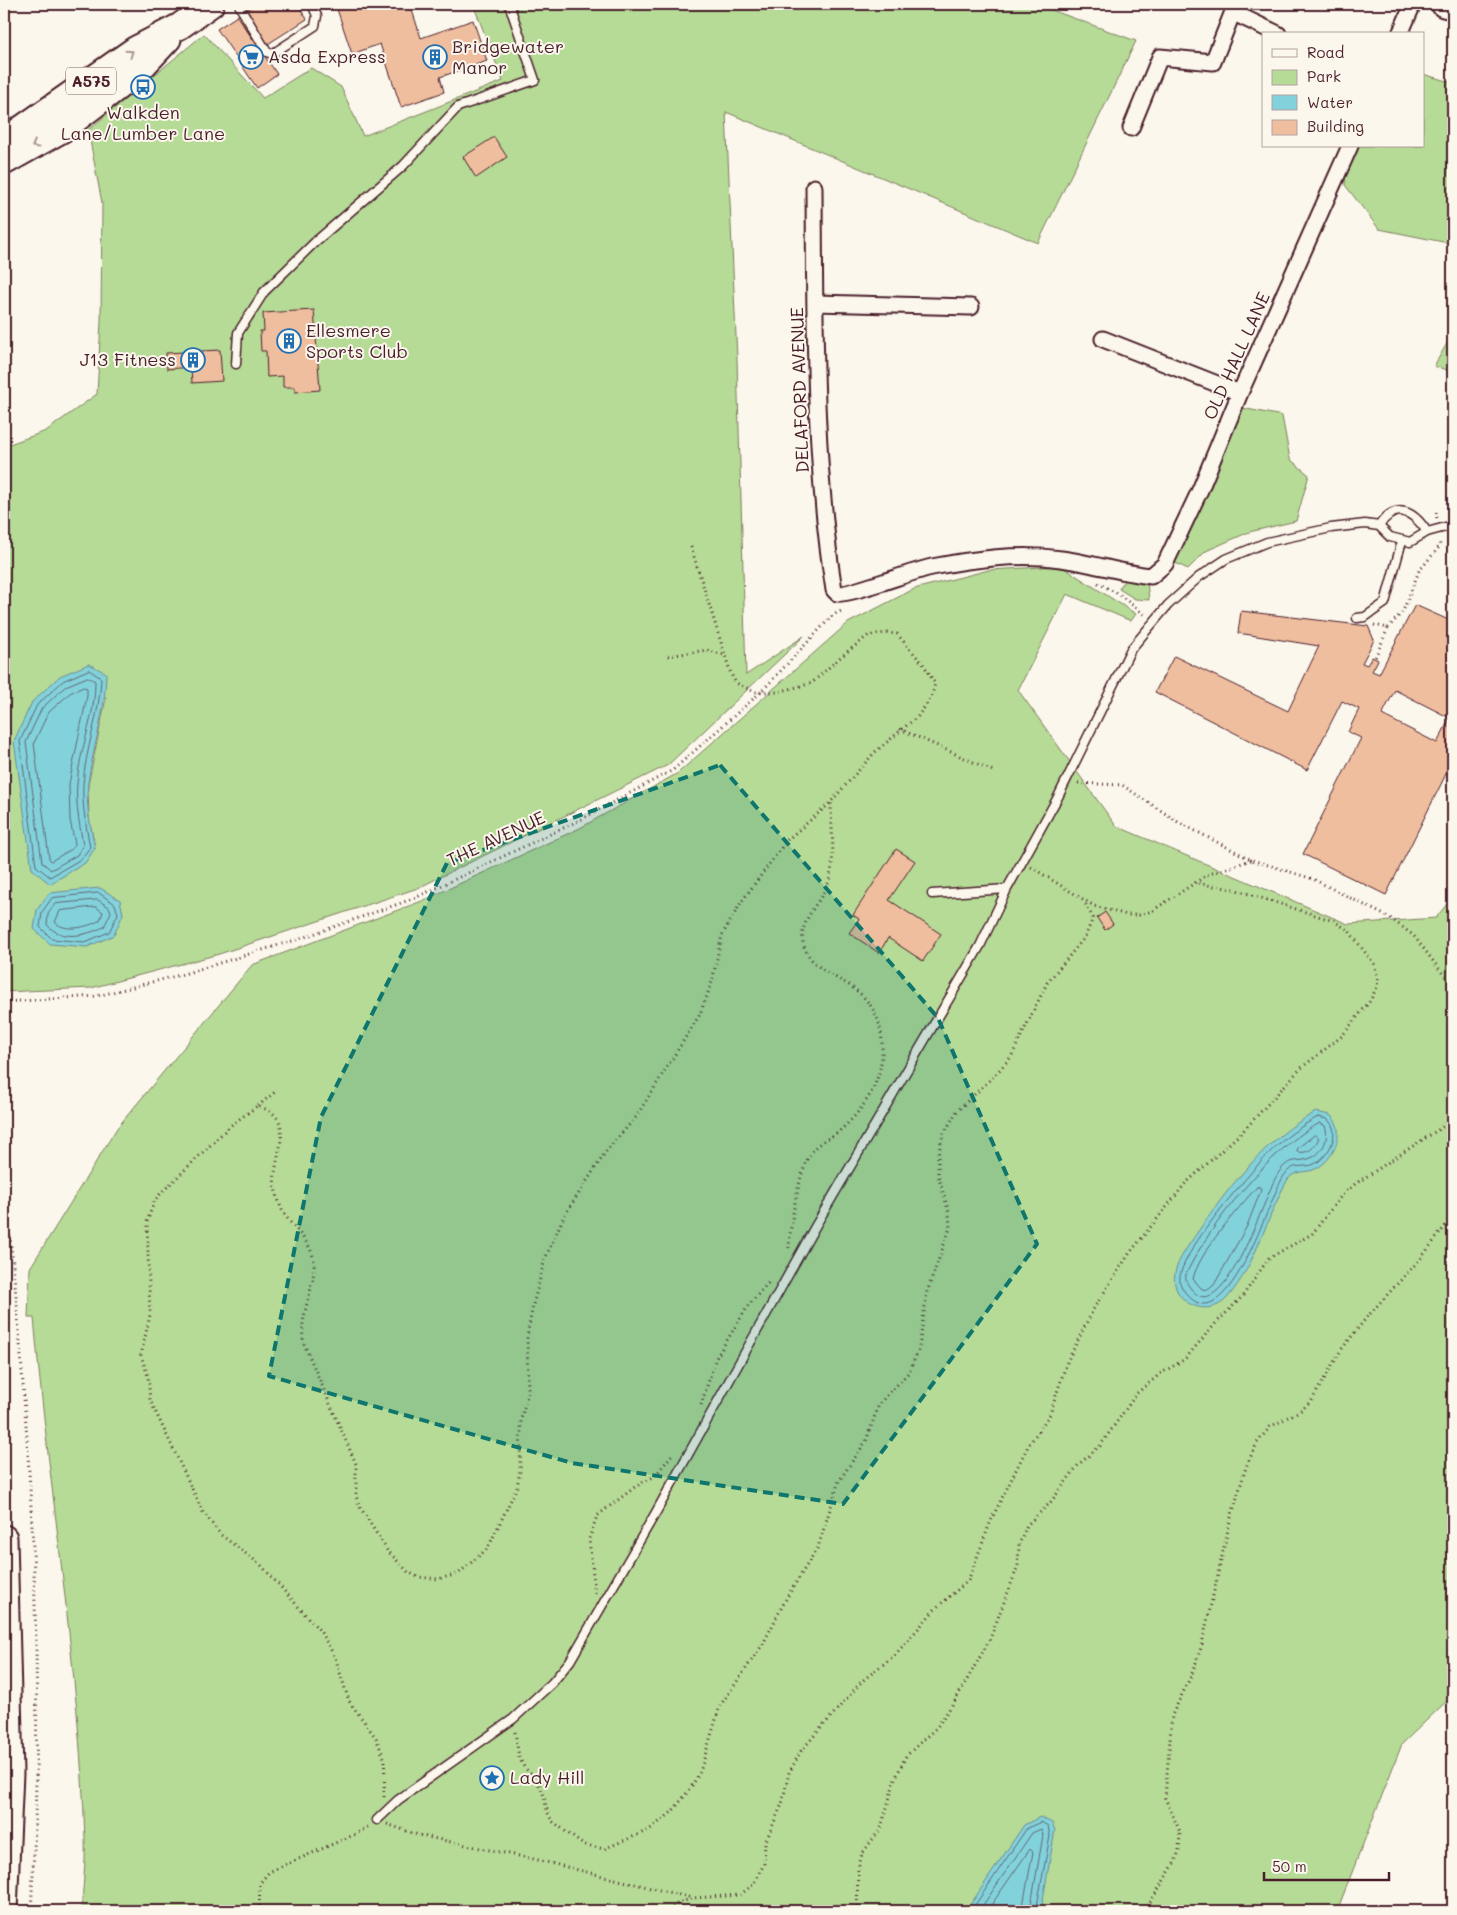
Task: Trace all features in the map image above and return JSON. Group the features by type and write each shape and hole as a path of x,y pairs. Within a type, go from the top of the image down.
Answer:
{"highway":[{"name":"A575","path":"4,141 70,97 136,49 180,26 211,4"},
{"path":"1444,4 1453,6"},
{"name":"A575","path":"4,162 63,129 136,73 180,26"},
{"path":"4,1538 10,1773 4,1911"}],"street":[{"path":"1401,32 1413,4"},
{"path":"1131,128 1160,57 1213,62 1235,8 1275,32"},
{"name":"OLD HALL LANE","path":"1152,576 1165,564 1200,490 1240,393 1349,148"},
{"name":"DELAFORD AVENUE","path":"814,187 815,303 820,450 828,555 834,590 840,595 845,594 930,568 994,557 1059,558 1088,563 1123,573 1152,576"},
{"path":"815,303 971,307"},
{"path":"1103,339 1240,393"}],"lane":[{"path":"241,5 267,52 272,54 315,26 317,16 312,4"},
{"path":"236,364 238,333 264,292 315,242 403,166 458,107 536,80 509,4"},
{"path":"1379,526 1391,512 1398,511 1419,520 1427,532"},
{"path":"377,1820 398,1800 513,1719 552,1683 570,1660 816,1225 980,946 1006,889 1023,862 1065,783 1125,660 1152,623 1199,577 1226,559 1267,542 1331,528 1365,524 1379,526 1387,535 1402,541 1416,540 1427,532 1453,525"},
{"path":"1361,617 1385,603 1402,541"},
{"path":"932,894 1006,889"}],"path":[{"path":"1375,658 1388,628 1403,611 1419,570 1440,546 1436,512"},
{"path":"257,1106 273,1113 281,1125 282,1144 275,1173 278,1200 282,1211 310,1248 314,1264 312,1283 301,1330 304,1344 356,1464 354,1484 360,1507 387,1550 408,1572 428,1579 453,1576 488,1548 517,1487 520,1471 522,1419 528,1392 528,1336 533,1305 551,1242 575,1197 588,1182 607,1150 636,1117 700,1014 712,982 722,936 742,900 787,840 831,801 874,753 922,711 931,698 935,684 924,665 897,634 886,633 869,635 838,659 812,683 778,692 761,692 744,688 736,683 725,655 690,544"},
{"path":"1090,578 1120,595 1152,623"},
{"name":"THE AVENUE","path":"4,1002 97,996 180,975 302,938 415,898 578,821 673,770 761,692 833,615 848,607"},
{"path":"1361,617 1371,624 1388,628"},
{"path":"668,656 707,650 725,655"},
{"path":"900,729 993,771"},
{"path":"1065,783 1122,785 1178,822 1252,860 1313,879 1390,918 1414,936 1453,988"},
{"path":"789,1253 792,1212 808,1160 813,1150 847,1124 865,1102 873,1088 880,1065 882,1050 882,1029 872,1006 858,991 824,972 810,956 802,940 804,927 828,883 832,869 831,801"},
{"path":"1023,862 1084,901 1127,915 1139,915 1152,911 1206,875 1252,860"},
{"path":"377,1820 418,1835 538,1860 692,1898 740,1896 753,1885 764,1864 764,1843 782,1804 789,1773 801,1751 862,1681 896,1654 937,1607 968,1581 995,1512 1028,1446 1050,1414 1067,1362 1094,1308 1129,1254 1185,1184 1243,1131 1301,1068 1342,1036 1370,1001 1377,987 1378,978 1374,964 1349,931 1334,921 1233,890 1196,883"},
{"path":"513,1719 519,1757 524,1767 537,1780 552,1821 582,1844 604,1849 649,1830 672,1812 690,1789 700,1772 720,1706 763,1644 787,1597 818,1547 839,1480 866,1441 879,1404 909,1372 919,1348 927,1292 950,1228 938,1175 938,1155 943,1135 956,1111 995,1076 1011,1057 1047,983 1090,930 1093,918 1084,901"},
{"path":"259,1911 260,1884 270,1872 356,1834 377,1820 385,1792 385,1760 376,1738 349,1701 335,1657 320,1631 261,1565 221,1536 203,1512 150,1400 148,1376 141,1355 150,1315 147,1222 154,1202 179,1173 230,1126 251,1108 257,1106 275,1092"},
{"path":"858,1911 858,1869 862,1854 881,1828 895,1779 906,1756 938,1726 956,1699 989,1641 1018,1566 1019,1544 1027,1525 1050,1502 1079,1464 1100,1446 1137,1393 1160,1374 1185,1359 1216,1323 1242,1297 1269,1258 1312,1234 1342,1195 1355,1184 1453,1120"},
{"path":"4,1191 12,1247 32,1504 37,1804 32,1911"},
{"path":"1145,1911 1175,1862 1179,1851 1180,1832 1165,1798 1172,1715 1191,1676 1201,1648 1230,1521 1246,1467 1257,1443 1270,1427 1303,1409 1312,1400 1341,1350 1366,1317 1421,1258 1453,1216"},
{"path":"700,1408 716,1358 748,1306 772,1278"},
{"path":"595,1600 589,1539 597,1516 655,1476 678,1447"},
{"path":"669,1911 678,1903 692,1898"}],"highlighted area":[{"path":"720,765 938,1018 1037,1244 843,1504 572,1463 269,1376 321,1117 447,863"}],"green space":[{"path":"473,4 1035,4 1136,41 1038,243 726,112 737,359 746,675 804,636 668,765 418,888 219,954 91,988 4,992 4,446 46,431 97,394 101,322 102,203 88,130 204,34 263,98 311,68 341,87 363,136 503,81","holes":["106,698 88,785 89,819 95,848 32,702"]},
{"path":"1424,74 1453,83 1453,244 1379,229 1345,185 1346,169 1355,148 1424,148"},
{"path":"1453,333 1453,372 1434,366"},
{"path":"1242,408 1282,416 1290,459 1309,475 1296,521 1249,532 1206,551 1188,569 1173,562"},
{"path":"1061,566 1136,614 1131,621 1067,594 1018,690 1116,826 1348,924 1436,918 1453,896 1453,1695 1402,1744 1337,1911 81,1911 85,1848 77,1709 34,1318 28,1318 30,1268 117,1128 252,965 422,901 580,828 678,773 848,623 914,589 989,570"},
{"path":"1125,579 1147,582 1149,600 1135,599 1119,589"}],"water":[{"path":"89,664 106,673 102,715 87,791 95,848 85,863 50,884 32,869 14,741 32,702 60,676"},
{"path":"100,888 120,900 123,914 114,935 87,947 50,944 34,929 37,910 49,893"},
{"path":"1316,1112 1330,1115 1337,1127 1337,1141 1330,1156 1318,1168 1297,1173 1288,1179 1247,1270 1228,1297 1220,1304 1201,1308 1184,1300 1178,1292 1175,1283 1176,1268 1184,1252 1209,1216 1235,1182 1265,1149 1281,1135"},
{"path":"1040,1817 1052,1823 1055,1830 1041,1911 966,1911 1024,1825"}],"building":[{"path":"256,4 297,4 307,19 260,49 237,16"},
{"name":"Bridgewater Manor","path":"342,4 410,4 421,38 473,20 487,61 440,77 444,92 401,107 380,44 352,54 336,6"},
{"name":"Asda Express","path":"237,16 277,74 257,88 217,29"},
{"path":"494,137 507,157 476,178 463,157"},
{"name":"Ellesmere Sports Club","path":"314,310 320,390 295,392 295,387 283,387 283,376 267,377 266,351 261,351 260,331 264,331 263,313"},
{"name":"J13 Fitness","path":"220,350 222,381 192,383 191,367 167,369 166,353"},
{"path":"1415,605 1453,622 1453,760 1386,895 1303,854 1361,738 1348,732 1359,709 1342,701 1307,770 1155,692 1174,656 1288,711 1319,646 1238,633 1241,611 1368,626 1374,640 1362,663 1367,665 1372,657 1378,660 1372,671 1379,674","holes":["1395,690 1450,718 1437,743 1382,715"]},
{"path":"896,849 915,861 889,900 941,934 923,961 888,938 879,953 849,933 859,919 853,915"},
{"path":"1105,912 1113,924 1105,930 1097,918"}],"place":[{"name":"Asda Express","path":"251,57"},
{"name":"Bridgewater Manor","path":"435,57"},
{"name":"Walkden Lane/Lumber Lane","path":"143,87"},
{"name":"Ellesmere Sports Club","path":"289,341"},
{"name":"J13 Fitness","path":"193,360"},
{"name":"Lady Hill","path":"492,1778"}]}
